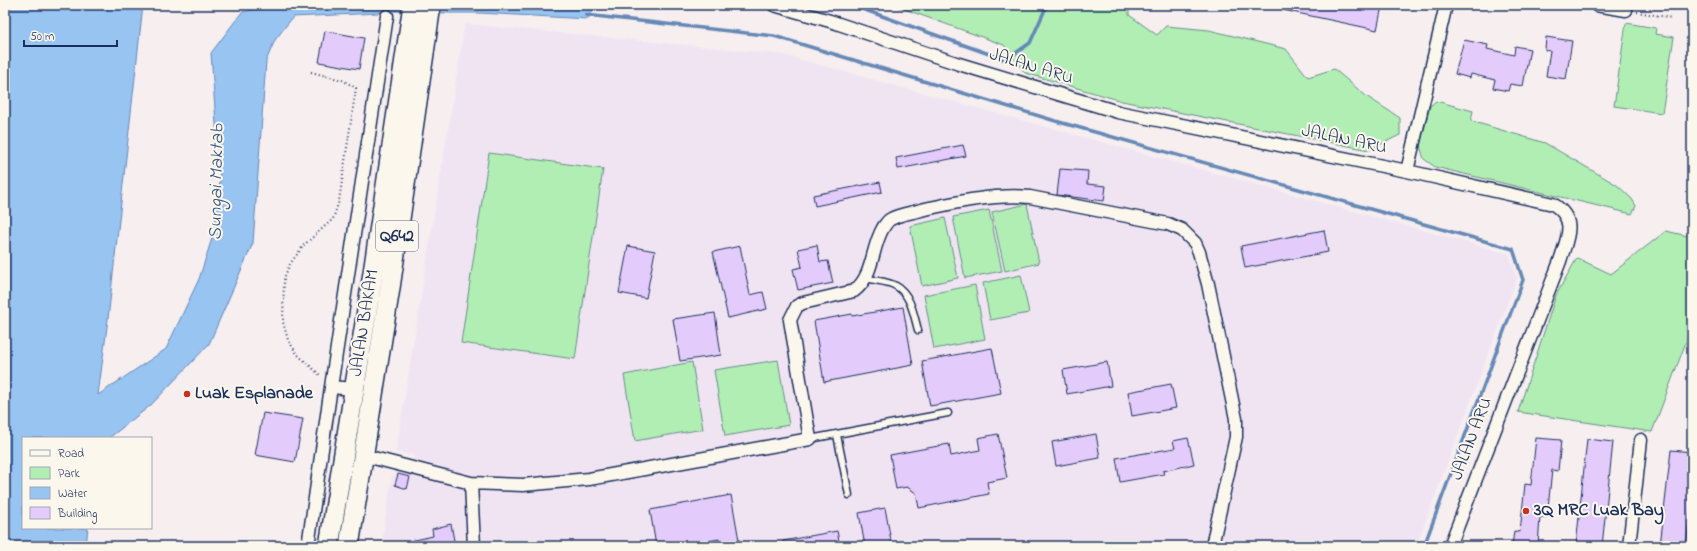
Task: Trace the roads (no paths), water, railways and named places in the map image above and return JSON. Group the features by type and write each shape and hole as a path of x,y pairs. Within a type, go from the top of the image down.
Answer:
{"main road":[{"name":"JALAN BAKAM","path":"329,546 354,389 422,11"},
{"name":"JALAN BAKAM","path":"348,546 390,288 422,11"},
{"path":"350,414 354,425 356,447 362,455"}],"street":[{"name":"JALAN ARU","path":"774,5 830,21 959,64 1118,112 1406,171 1554,204 1566,214 1569,233 1560,261 1450,546"},
{"path":"1406,171 1446,5"},
{"path":"1596,5 1626,10"},
{"path":"308,546 387,16"},
{"path":"362,455 471,483 523,485 589,479 810,439 790,320 797,306 803,302 854,291 866,278 883,229 890,219 929,208 990,197 1010,195 1030,197 1168,224 1182,230 1195,243 1208,284 1236,419 1236,437 1212,546"},
{"path":"332,387 354,389"},
{"path":"1629,546 1641,440"},
{"path":"319,477 340,479"},
{"path":"471,483 474,546"}],"lane":[{"path":"866,278 896,286 904,292 910,303 918,330"},
{"path":"810,439 948,413"},
{"path":"837,435 849,495"}],"water":[{"path":"5,5 143,5 108,319 98,395 166,349 199,279 214,232 220,181 211,53 242,12 278,5 590,5 593,11 588,19 480,13 394,11 293,17 275,40 266,61 253,243 209,344 151,405 110,437 22,437 22,529 88,529 86,546 5,546"}],"waterway":[{"path":"851,5 1006,60 1030,43 1047,5"},
{"path":"586,15 774,36 1059,122 1513,249 1523,280 1424,546"}],"place":[{"name":"Luak Esplanade","path":"187,394"},
{"name":"3Q MRC Luak Bay","path":"1526,511"}],"water label":[{"name":"Sungai Maktab","path":"217,182"}]}
